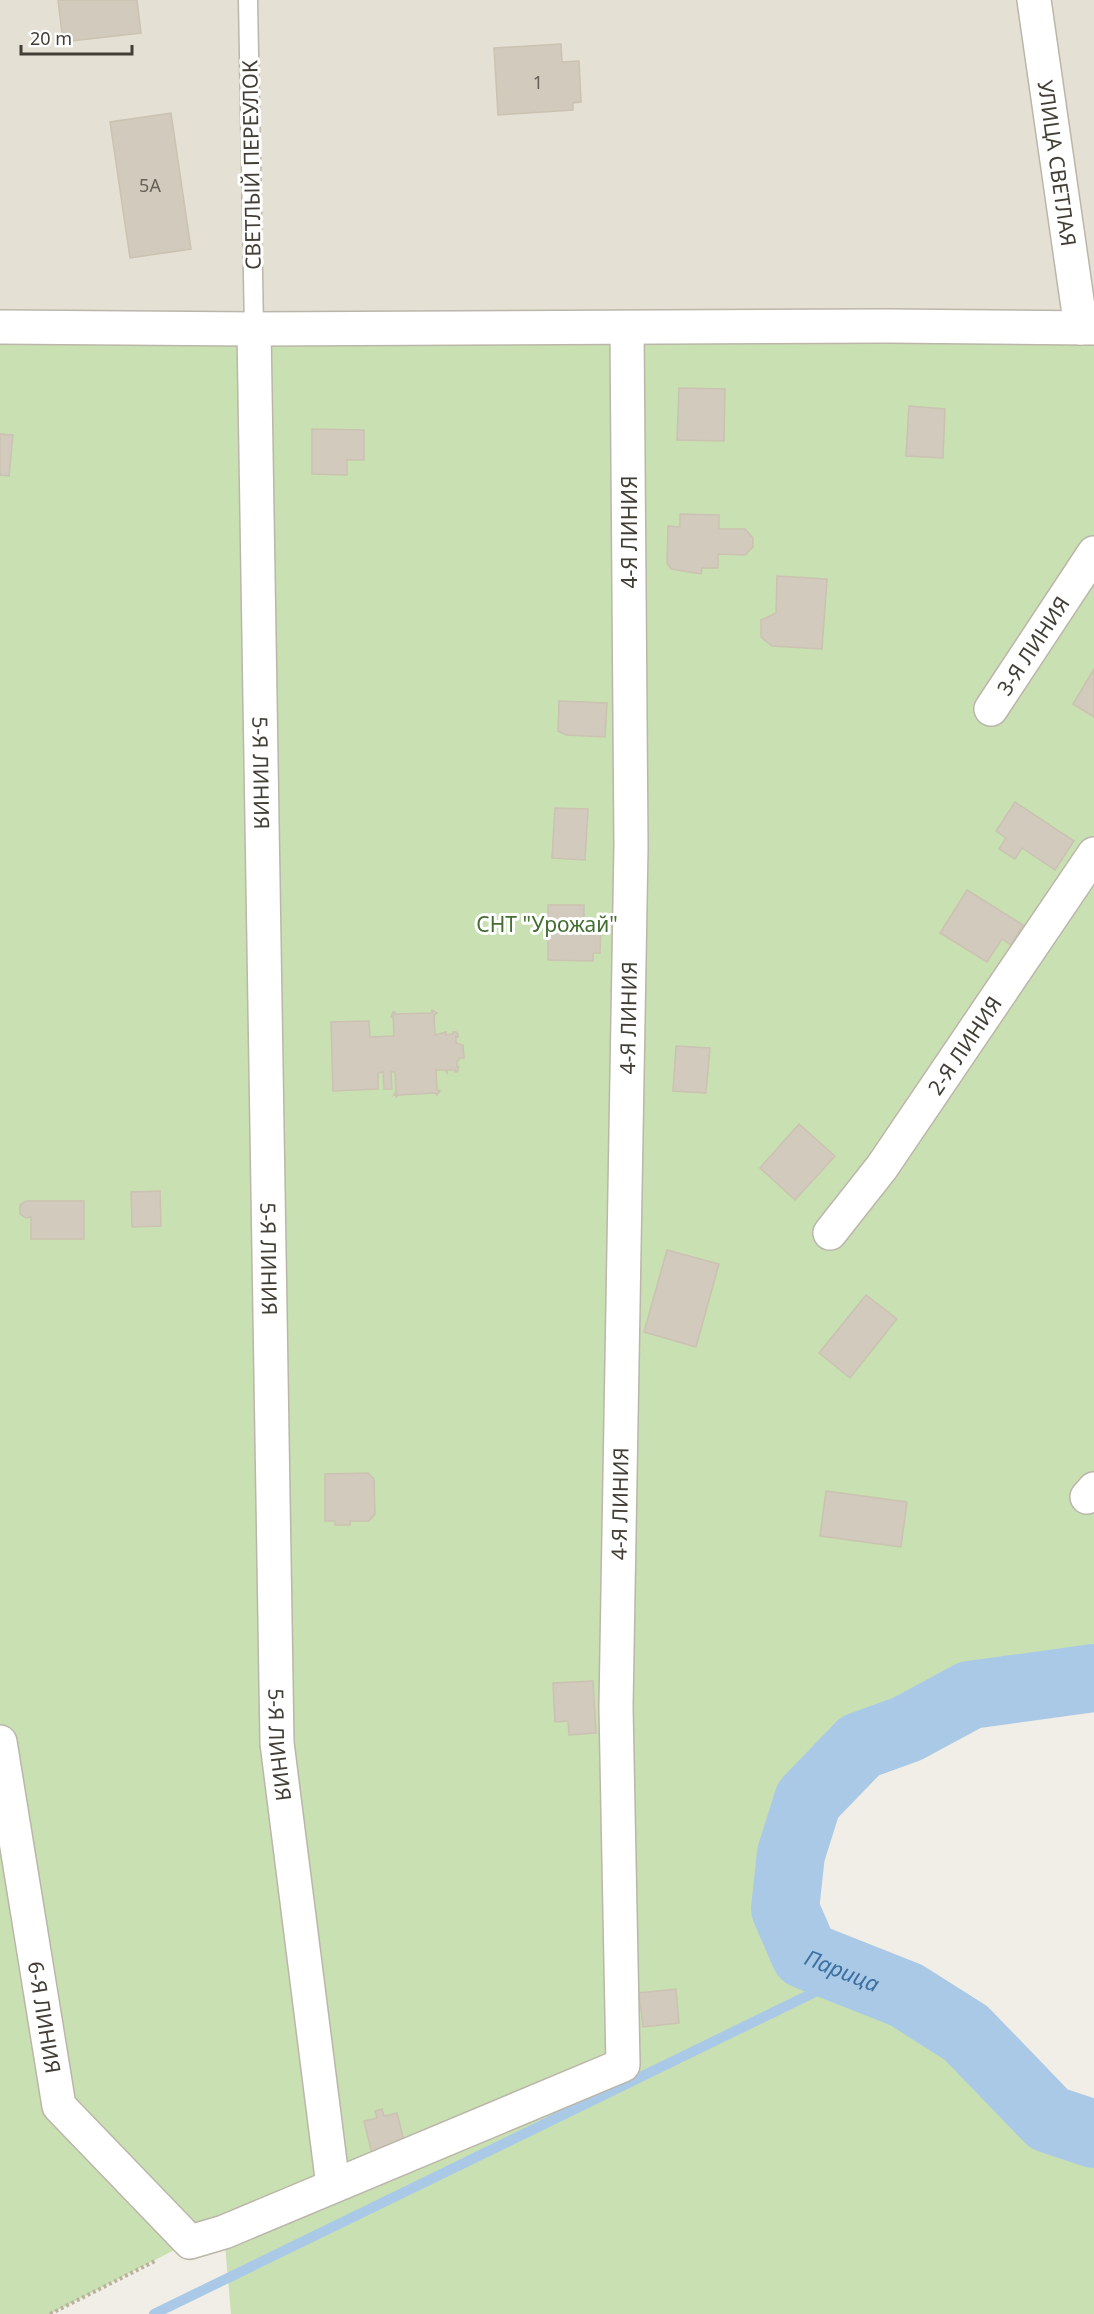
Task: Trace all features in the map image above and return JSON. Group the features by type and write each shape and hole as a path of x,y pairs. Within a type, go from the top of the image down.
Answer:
{"street":[{"name":"УЛИЦА СВЕТЛАЯ","path":"1034,0 1087,328"},
{"path":"0,327 627,329 875,326 1087,328"},
{"name":"5-Я ЛИНИЯ","path":"254,329 277,1743 333,2186"},
{"name":"4-Я ЛИНИЯ","path":"333,2186 623,2065 616,1707 631,846 627,329"},
{"name":"3-Я ЛИНИЯ","path":"992,709 1094,553"},
{"name":"2-Я ЛИНИЯ","path":"830,1233 882,1167 1094,854"},
{"name":"6-Я ЛИНИЯ","path":"0,1742 15,1923 59,2106 190,2242"},
{"path":"190,2242 224,2232 333,2186"}],"lane":[{"name":"СВЕТЛЫЙ ПЕРЕУЛОК","path":"248,0 254,329"}],"path":[{"path":"50,2314 190,2242"}],"shaded area":[{"path":"0,0 1094,0 1094,328 0,327"}],"green space":[{"name":"СНТ \"Урожай\"","path":"0,327 1094,328 1094,1678 970,1695 907,1729 860,1746 808,1800 791,1854 785,1909 805,1955 906,1995 966,2033 1049,2119 1094,2134 1094,2314 231,2314 224,2233 190,2242 50,2314 0,2314"}],"building":[{"path":"58,0 137,0 141,33 63,42"},
{"path":"561,44 562,62 579,61 581,102 573,103 573,110 498,115 494,48"},
{"path":"171,113 191,249 130,258 110,122"},
{"path":"679,388 725,389 724,441 677,440"},
{"path":"909,406 945,409 943,458 906,456"},
{"path":"312,429 364,430 364,460 347,460 347,475 312,474"},
{"path":"0,434 13,435 9,476 0,475"},
{"path":"680,514 719,515 719,529 745,529 753,538 753,547 745,555 718,554 718,568 702,568 701,574 671,569 667,563 668,526 680,527"},
{"path":"777,576 827,579 822,649 772,646 761,637 761,620 776,613"},
{"path":"1094,669 1094,717 1073,704"},
{"path":"559,701 607,703 605,737 566,735 558,731"},
{"path":"1015,802 1074,841 1055,870 1022,848 1015,859 999,849 1006,838 996,831"},
{"path":"555,808 588,809 585,860 552,858"},
{"path":"967,890 1023,925 1011,945 1002,939 987,962 940,933"},
{"path":"548,905 584,905 584,925 601,925 600,953 593,953 593,961 548,960"},
{"path":"432,1010 437,1013 434,1015 435,1035 456,1032 458,1037 456,1036 456,1043 463,1045 464,1058 459,1058 457,1061 457,1067 459,1067 457,1072 447,1070 447,1073 445,1070 436,1070 437,1090 440,1091 437,1095 435,1093 396,1097 396,1094 394,1095 396,1092 395,1072 391,1072 392,1089 384,1089 383,1072 378,1073 378,1089 333,1091 331,1022 369,1021 370,1037 394,1036 393,1016 391,1017 393,1012 395,1014 432,1013"},
{"path":"676,1046 710,1048 706,1093 673,1091"},
{"path":"799,1124 835,1156 795,1200 760,1168"},
{"path":"160,1191 161,1226 132,1227 131,1192"},
{"path":"26,1201 84,1201 84,1239 31,1239 31,1217 26,1218 20,1214 20,1205"},
{"path":"667,1250 719,1264 696,1347 644,1332"},
{"path":"866,1295 897,1319 850,1378 819,1353"},
{"path":"368,1473 374,1479 375,1514 369,1521 350,1521 350,1525 335,1525 335,1521 325,1521 325,1474"},
{"path":"826,1491 907,1502 901,1547 820,1536"},
{"path":"593,1681 596,1733 569,1735 568,1721 555,1722 553,1683"},
{"path":"676,1989 679,2023 643,2027 639,1993"},
{"path":"382,2109 384,2116 397,2113 405,2145 372,2154 364,2121 377,2118 375,2111"}],"waterway":[{"name":"Парица","path":"1094,1678 970,1695 907,1729 860,1746 808,1800 791,1854 785,1909 805,1955 906,1995 966,2033 1049,2119 1094,2134"},
{"path":"154,2314 852,1974"}]}
